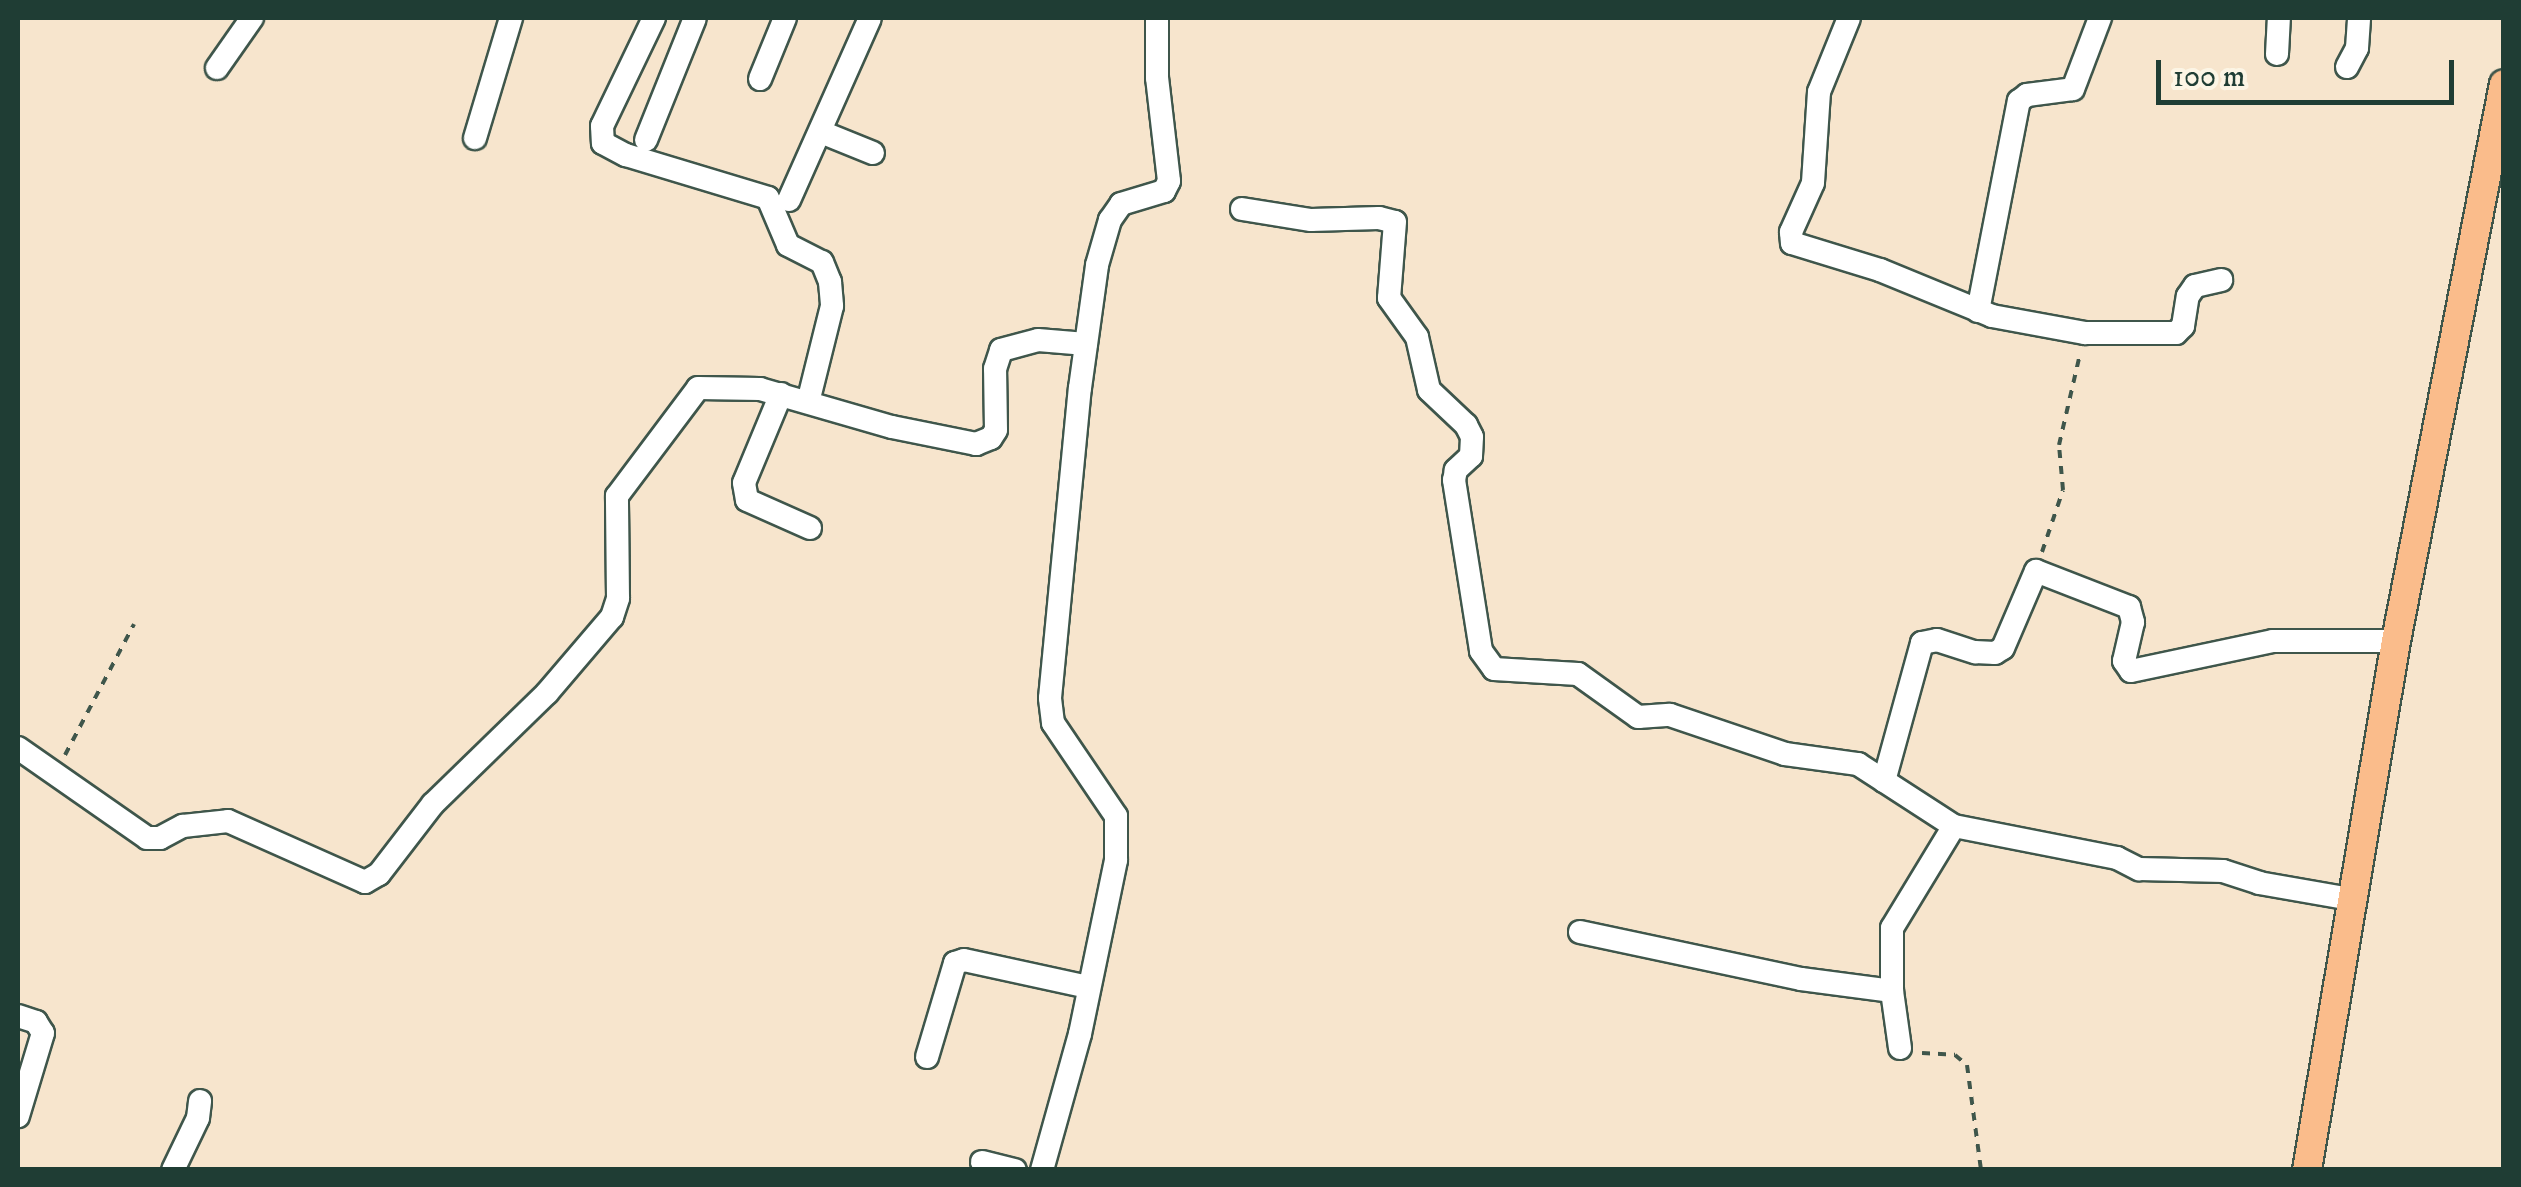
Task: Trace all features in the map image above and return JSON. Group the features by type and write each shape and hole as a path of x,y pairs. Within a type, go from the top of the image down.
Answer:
{"main road":[{"path":"2307,1170 2396,640 2504,84"}],"street":[{"path":"217,68 252,18"},
{"path":"474,138 512,18"},
{"path":"654,18 602,126 603,142 626,155 768,198 788,245 822,262 830,282 832,306 808,402"},
{"path":"646,140 695,18"},
{"path":"760,79 785,18"},
{"path":"789,200 870,18"},
{"path":"1042,1170 1080,1034 1116,860 1116,816 1050,711 1097,265 1110,220 1121,204 1164,191 1170,182 1157,78 1157,18"},
{"path":"1849,18 1819,92 1813,184 1791,232 1792,243 1880,270 1978,311 2086,333 2176,332 2183,326 2188,296 2195,286 2221,280"},
{"path":"1978,311 2019,101 2026,95 2073,89 2100,18"},
{"path":"2276,54 2279,18"},
{"path":"2347,67 2358,48 2359,18"},
{"path":"821,132 872,153"},
{"path":"1242,209 1311,220 1379,218 1395,222 1389,298 1417,337 1428,390 1466,425 1472,437 1470,456 1454,474 1454,480 1481,651 1494,669 1578,674 1638,717 1670,715 1785,754 1858,764 1954,826 2117,858 2140,869 2222,871 2259,883 2351,900"},
{"path":"18,748 147,838 160,838 183,826 228,821 357,882 372,880 433,804 547,693 612,617 618,598 617,496 698,388 716,385 780,394 892,427 985,442 996,430 995,369 1001,350 1038,340 1086,344"},
{"path":"780,394 744,483 747,500 810,528"},
{"path":"1884,781 1922,642 1937,640 1975,652 1995,653 2003,648 2036,571 2129,607 2132,622 2124,661 2131,671 2273,641 2396,640"},
{"path":"1900,1048 1892,991 1892,928 1954,826"},
{"path":"1580,932 1802,979 1892,991"},
{"path":"926,1057 955,963 964,960 1088,987"},
{"path":"18,1016 36,1022 43,1033 18,1116"},
{"path":"174,1170 198,1118 200,1101"},
{"path":"982,1162 1016,1170"}],"path":[{"path":"2036,571 2063,490 2059,444 2086,333"},
{"path":"55,772 134,624"},
{"path":"1900,1048 1955,1055 1967,1065 1981,1170"}]}
